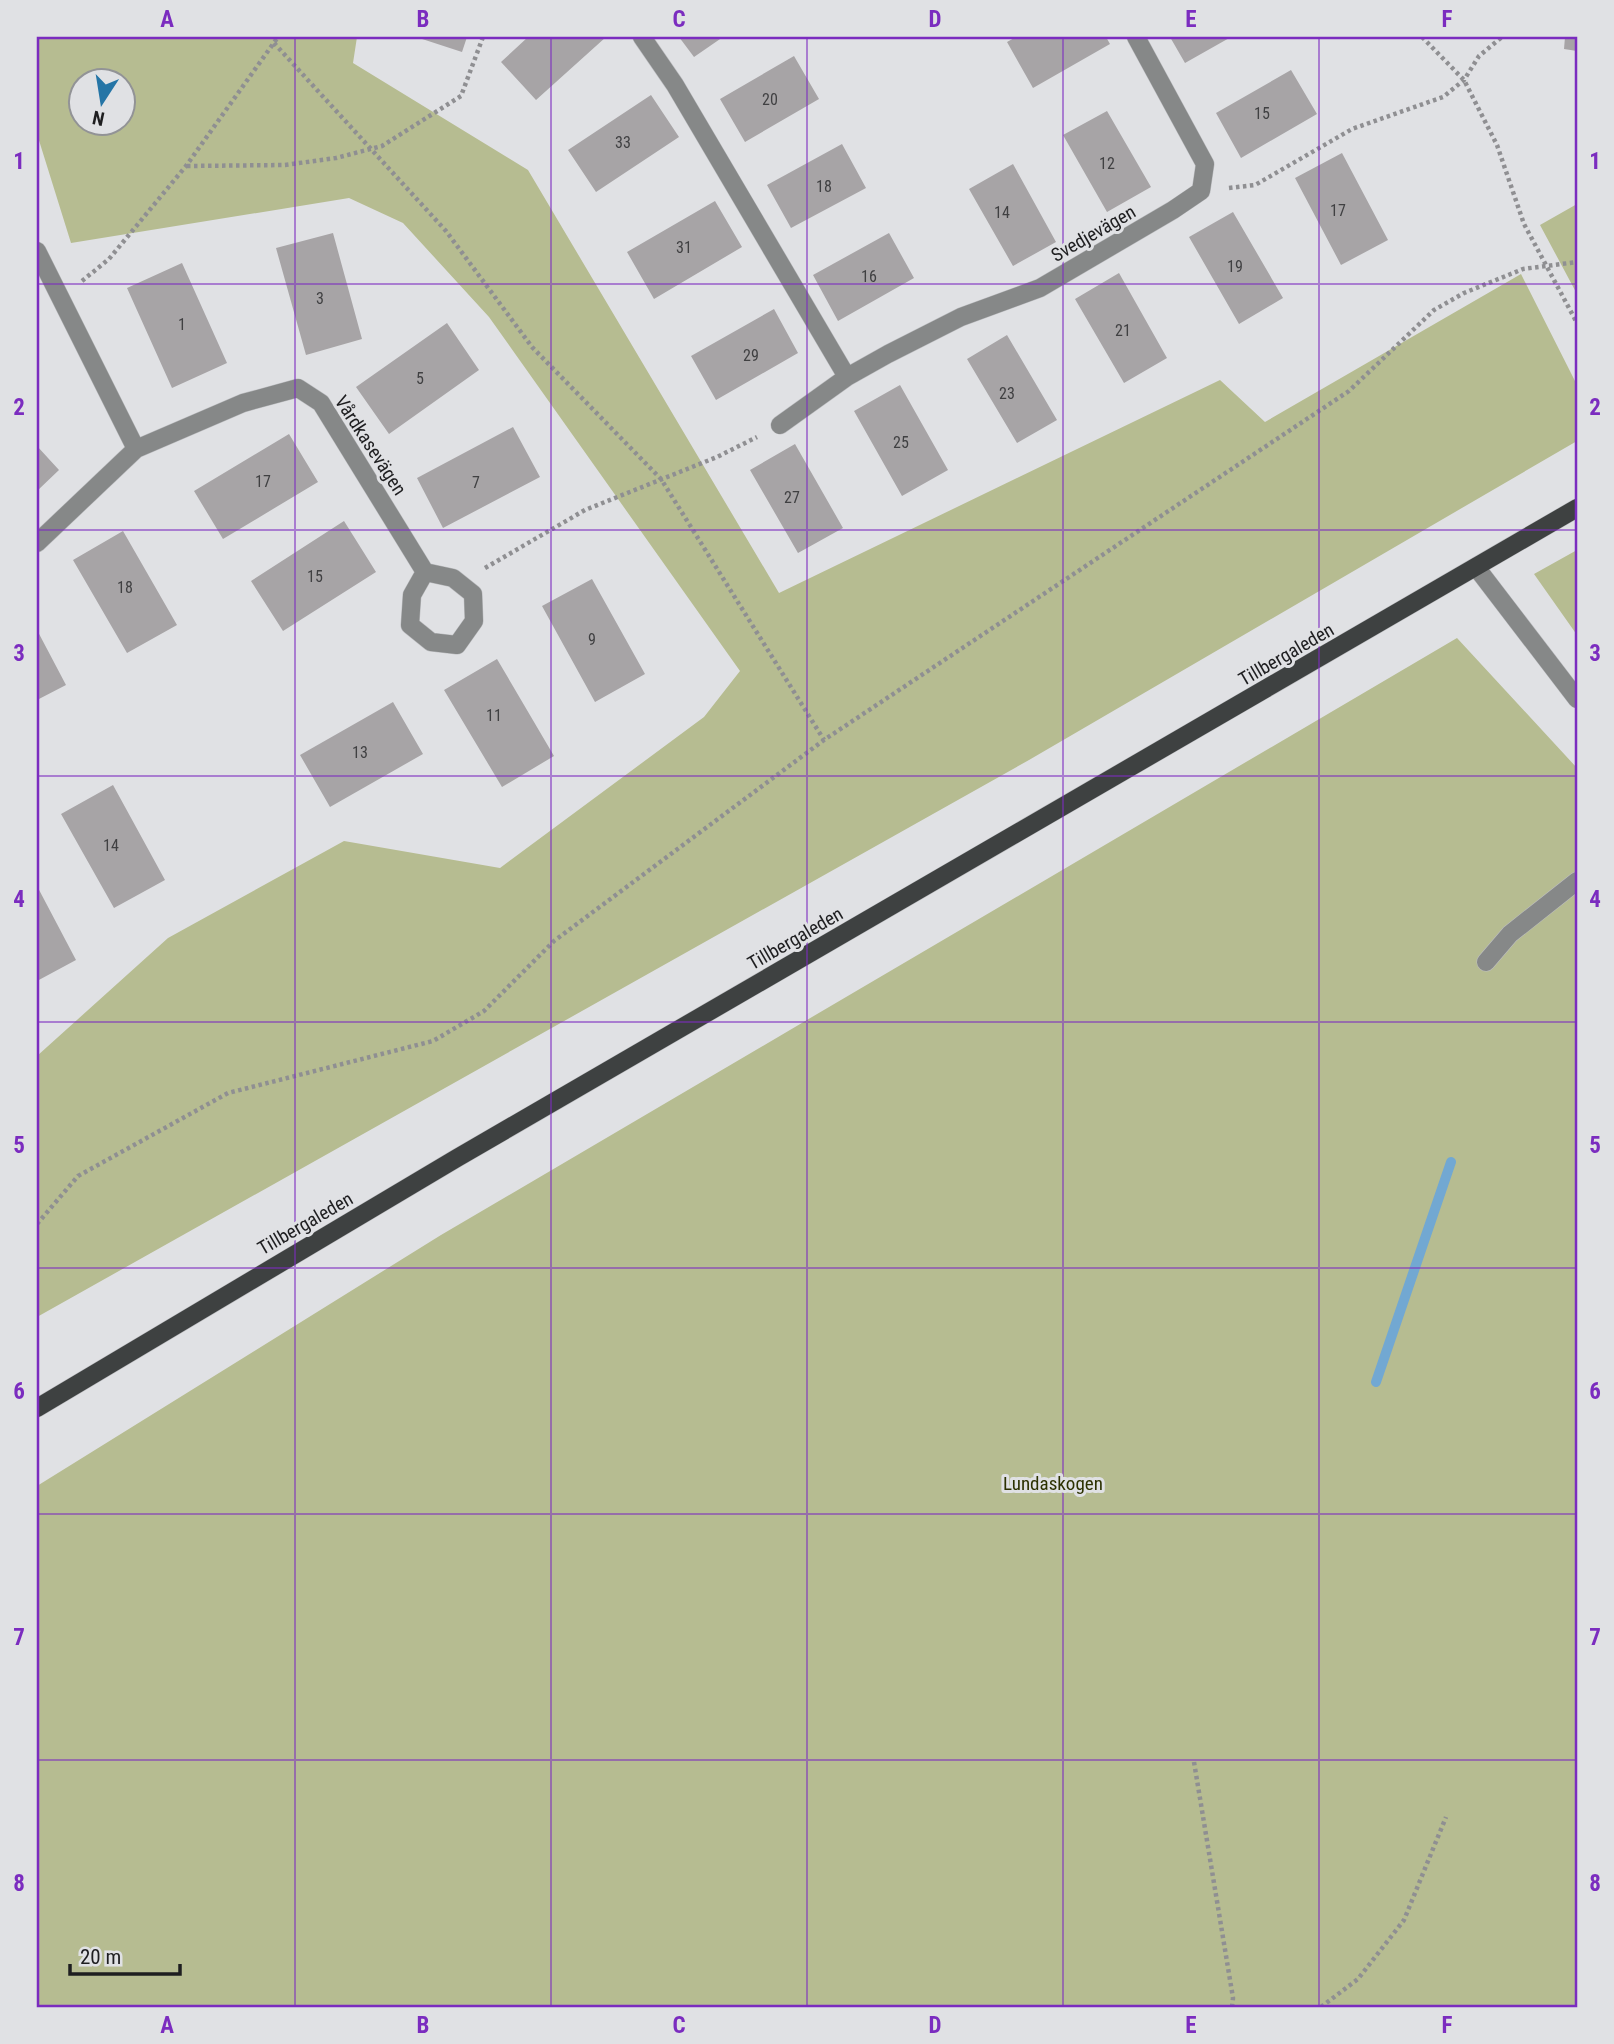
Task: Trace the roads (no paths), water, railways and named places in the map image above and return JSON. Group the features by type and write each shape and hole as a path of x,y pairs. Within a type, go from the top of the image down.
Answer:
{"main road":[{"name":"Tillbergaleden","path":"37,1408 457,1158 1577,508"}],"street":[{"path":"642,37 675,85 846,377"},
{"name":"Svedjevägen","path":"780,425 846,377 961,317 1040,288 1173,211 1201,191 1205,164 1136,37"},
{"path":"37,251 136,449"},
{"name":"Vårdkasevägen","path":"37,543 136,449 243,403 298,388 321,403 425,572"},
{"path":"1476,568 1577,699"},
{"path":"425,572 453,578 473,594 474,621 457,645 431,642 410,625 412,595 425,572"},
{"path":"1486,962 1510,934 1577,881"}],"waterway":[{"path":"1376,1382 1451,1162"}],"park label":[{"name":"Lundaskogen","path":"1053,1483"}]}
